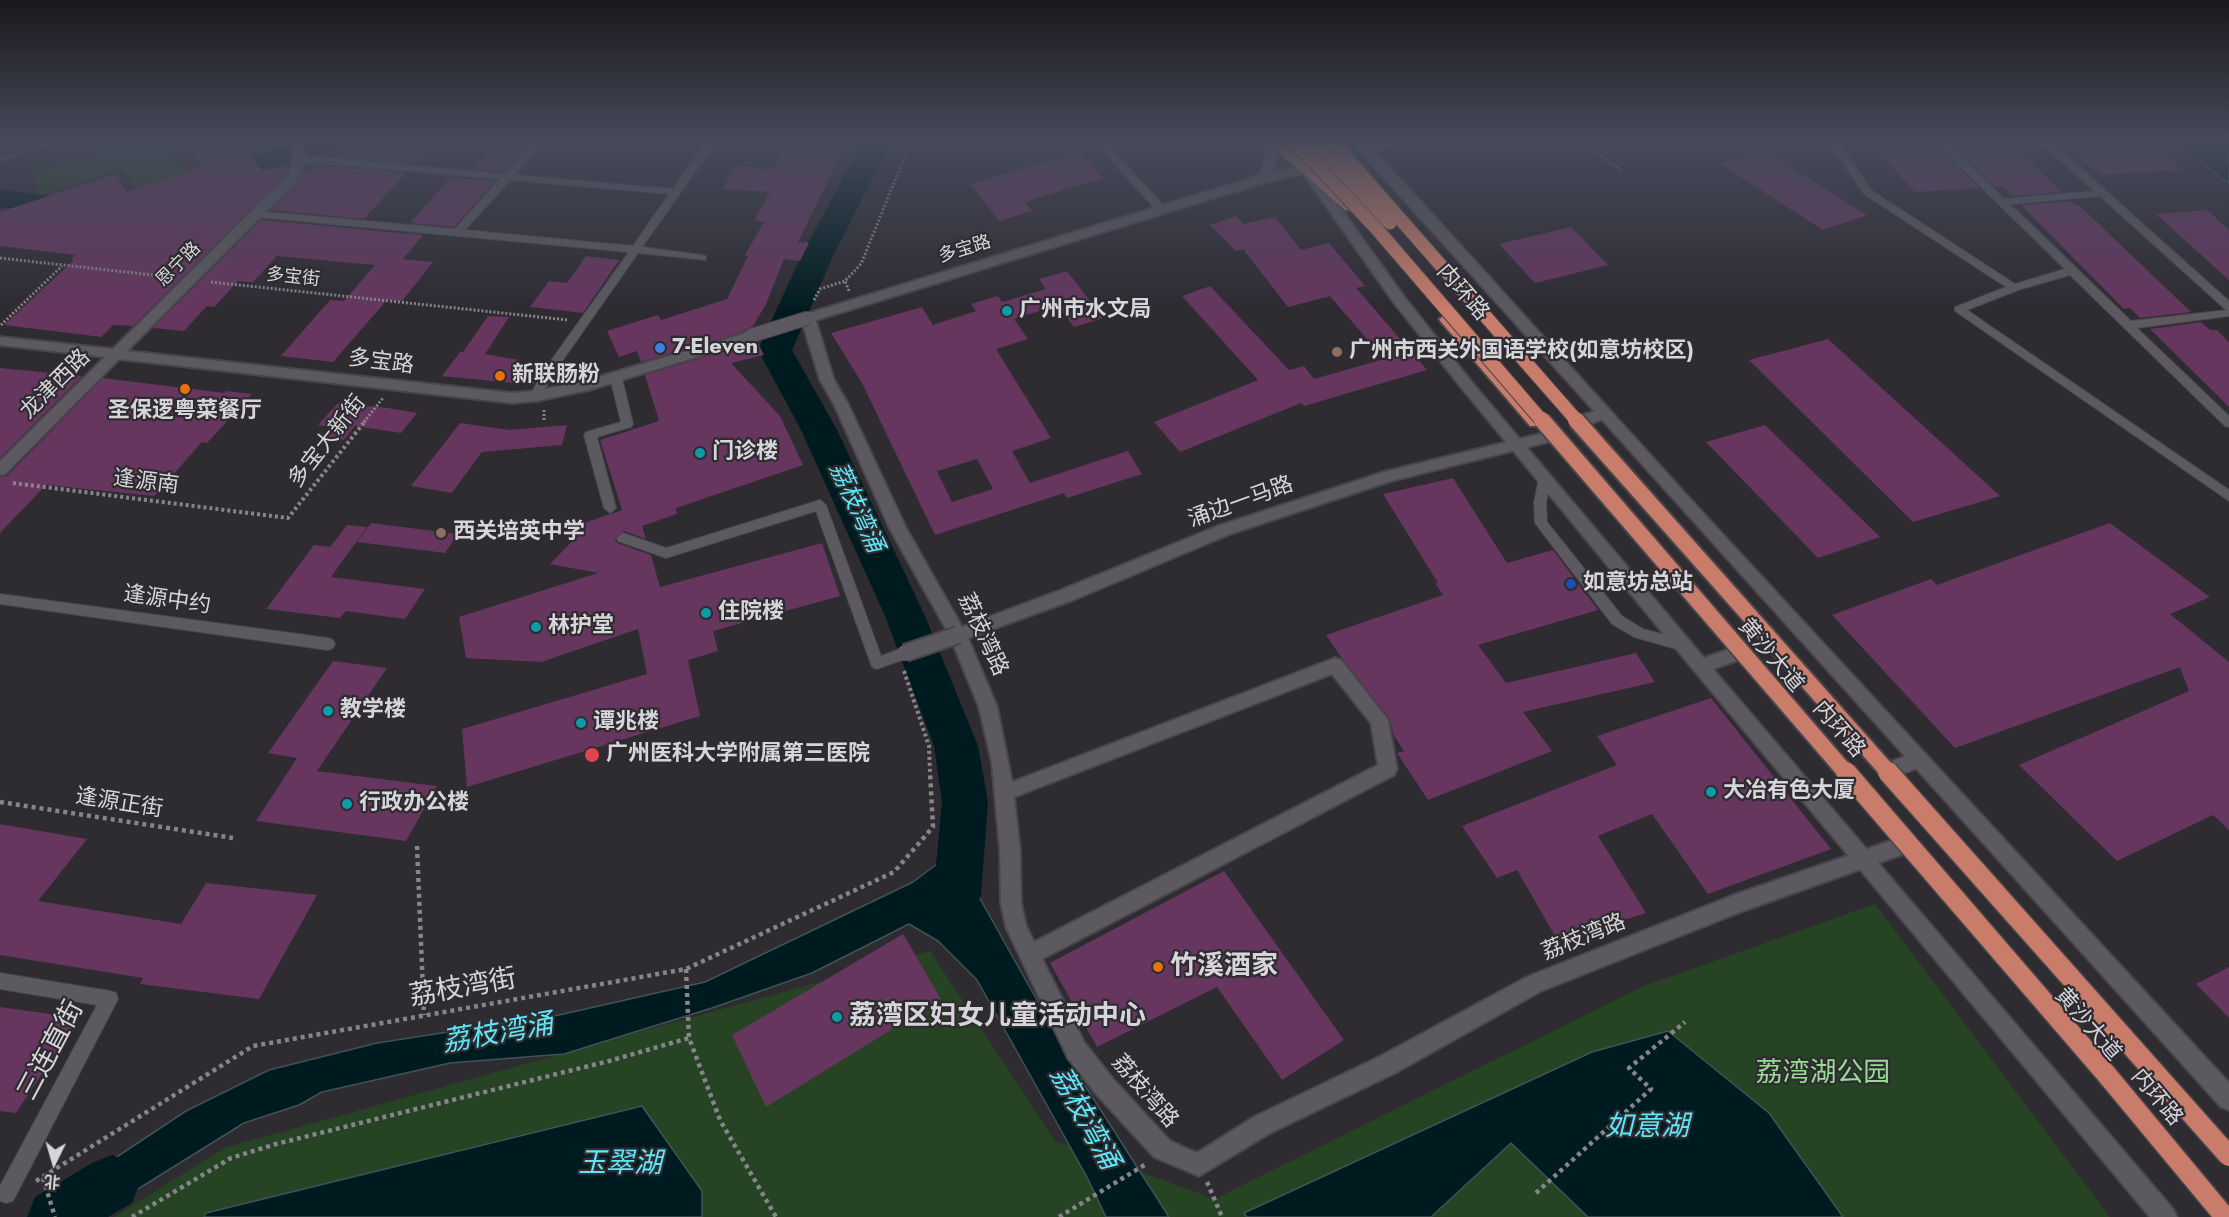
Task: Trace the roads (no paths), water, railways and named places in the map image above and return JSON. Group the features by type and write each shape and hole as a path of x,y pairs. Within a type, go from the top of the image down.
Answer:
{"highway":[{"name":"黄沙大道","path":"1337,198 1371,230 1669,574 1899,847 2218,1217"},
{"name":"内环路","path":"1348,198 2092,1057 2225,1217"},
{"path":"1367,198 1467,296"},
{"name":"内环路","path":"1381,198 2229,1156"},
{"name":"黄沙大道","path":"1385,198 1579,422 2229,1148"}],"street":[{"name":"恩宁路","path":"115,354 272,198"},
{"name":"多宝路","path":"0,341 492,397 536,396 616,378 1197,198"},
{"path":"1327,198 1400,301 1517,444 1683,645 2165,1217"},
{"path":"1410,198 2229,1099"},
{"name":"荔枝湾路","path":"808,318 827,380 841,404 898,529 958,635 988,707 1001,763 1010,850 1011,903 1016,927 1076,1050 1105,1087 1162,1149 1199,1165 1262,1125 1387,1065 1534,984 1741,902 1899,847"},
{"name":"龙津西路","path":"0,470 115,354"},
{"path":"1579,422 1605,413"},
{"name":"涌边一马路","path":"902,654 1067,596 1224,530 1389,476 1548,437"},
{"path":"1701,666 1735,654"},
{"path":"1004,793 1335,665 1379,720 1388,770 1030,955"},
{"path":"1891,770 1919,759"}],"lane":[{"path":"457,233 489,198"},
{"path":"536,396 546,376 634,249 674,198"},
{"path":"1152,198 1161,208"},
{"path":"1876,198 2014,288"},
{"path":"1996,198 2229,423"},
{"path":"2000,202 2048,198"},
{"path":"2108,198 2229,307"},
{"path":"256,214 634,249 702,258"},
{"path":"2071,271 2014,288 1959,309 2229,496"},
{"path":"2129,325 2229,313"},
{"path":"610,508 590,435 627,424 616,378"},
{"path":"1545,478 1539,502 1541,523 1617,620 1639,633 1683,645"},
{"path":"622,538 666,553 820,506 877,663 902,654"},
{"name":"逢源中约","path":"0,599 328,644"},
{"name":"三连直街","path":"0,981 110,999 6,1194"}],"water":[{"path":"937,864 977,872 974,888 1084,1084 1169,1217 1106,1217 1087,1177 977,980 938,941 909,924 812,973 712,1008 564,1054 450,1063 322,1092 299,1105 244,1123 93,1217 70,1217 59,1201 115,1158 186,1111 269,1070 377,1043 559,1015 705,982 913,882"},
{"name":"如意湖","path":"1668,1031 1769,1113 1843,1217 1588,1217 1511,1143 1431,1217 1247,1217 1244,1213 1592,1052"},
{"name":"玉翠湖","path":"642,1106 702,1191 702,1217 204,1217 206,1213"}],"waterway":[{"name":"荔枝湾涌","path":"0,198 83,210"},
{"name":"荔枝湾涌","path":"847,198 818,254 775,350 819,430 905,616 956,746 965,802 957,895"},
{"name":"荔枝湾涌","path":"55,1217 112,1183"}],"place":[{"name":"广州市水文局","path":"1007,311"},
{"name":"7-Eleven","path":"660,348"},
{"name":"广州市西关外国语学校(如意坊校区)","path":"1337,352"},
{"name":"新联肠粉","path":"500,376"},
{"name":"圣保逻粤菜餐厅","path":"185,389"},
{"name":"门诊楼","path":"700,453"},
{"name":"西关培英中学","path":"441,533"},
{"name":"如意坊总站","path":"1571,584"},
{"name":"住院楼","path":"706,613"},
{"name":"林护堂","path":"536,627"},
{"name":"教学楼","path":"328,711"},
{"name":"谭兆楼","path":"581,723"},
{"name":"广州医科大学附属第三医院","path":"592,755"},
{"name":"大冶有色大厦","path":"1711,792"},
{"name":"行政办公楼","path":"347,804"},
{"name":"竹溪酒家","path":"1158,967"},
{"name":"荔湾区妇女儿童活动中心","path":"837,1017"}],"park label":[{"name":"荔湾湖公园","path":"1823,1074"}]}
